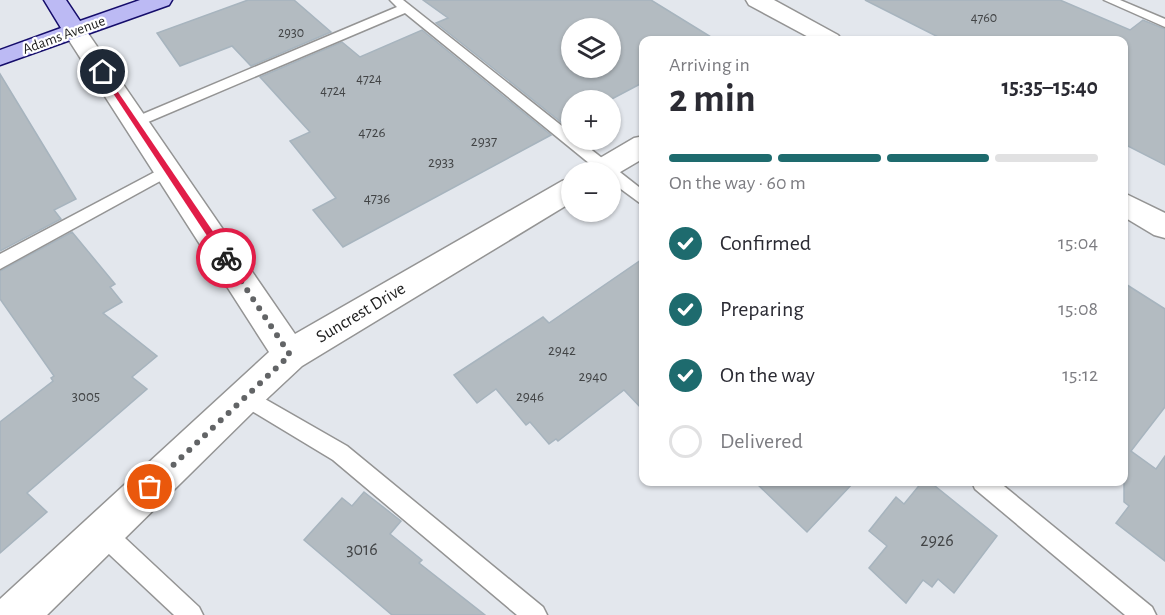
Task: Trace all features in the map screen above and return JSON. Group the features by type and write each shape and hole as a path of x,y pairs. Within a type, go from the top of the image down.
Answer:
{"main road":[{"path":"55,0 75,31"},
{"name":"Adams Avenue","path":"0,58 161,0"}],"street":[{"path":"757,0 819,36"},
{"path":"75,31 290,355"},
{"path":"615,162 639,148"},
{"name":"Suncrest Drive","path":"16,615 244,396 290,355 561,195"},
{"path":"1128,206 1165,227"}],"lane":[{"path":"1110,0 1165,23"},
{"path":"136,122 401,4 591,162"},
{"path":"0,262 168,170"},
{"path":"621,184 639,197"},
{"path":"244,396 340,453 535,615"},
{"path":"988,486 1144,615"},
{"path":"102,532 191,615"}],"building":[{"path":"248,0 294,0 331,32 251,66 232,46 180,66 157,33"},
{"path":"423,0 651,0 710,36 639,36 639,85 621,94 621,90 561,90 561,122 436,23 448,18"},
{"path":"865,0 1060,0 1130,30 1143,20 1165,29 1165,165 1128,146 1128,36 936,36"},
{"path":"422,30 551,135 343,247 313,210 336,198 290,141 310,132 260,77 342,42 360,57"},
{"path":"0,74 76,199 54,210 61,219 0,251"},
{"path":"72,232 115,284 110,287 122,302 103,313 157,356 132,377 147,389 27,493 47,512 0,553 0,422 53,381 51,378 54,376 0,299 0,271"},
{"path":"639,261 639,406 624,390 558,441 556,439 549,444 530,422 526,425 496,389 477,403 454,375 543,317 549,323"},
{"path":"1128,286 1165,309 1165,407 1131,451 1156,469 1165,456 1165,561 1116,523 1129,506 1124,502 1124,486 1128,486"},
{"path":"759,486 850,486 807,532"},
{"path":"919,486 935,486 997,536 954,593 938,579 932,587 923,580 906,603 869,568 887,546 869,531 896,497 904,504"},
{"path":"364,492 401,521 390,534 422,560 419,563 485,615 392,615 304,540 342,498 352,506"}],"way so far":[{"path":"150,487 290,355 226,258"}],"route":[{"path":"103,72 226,258"}]}
